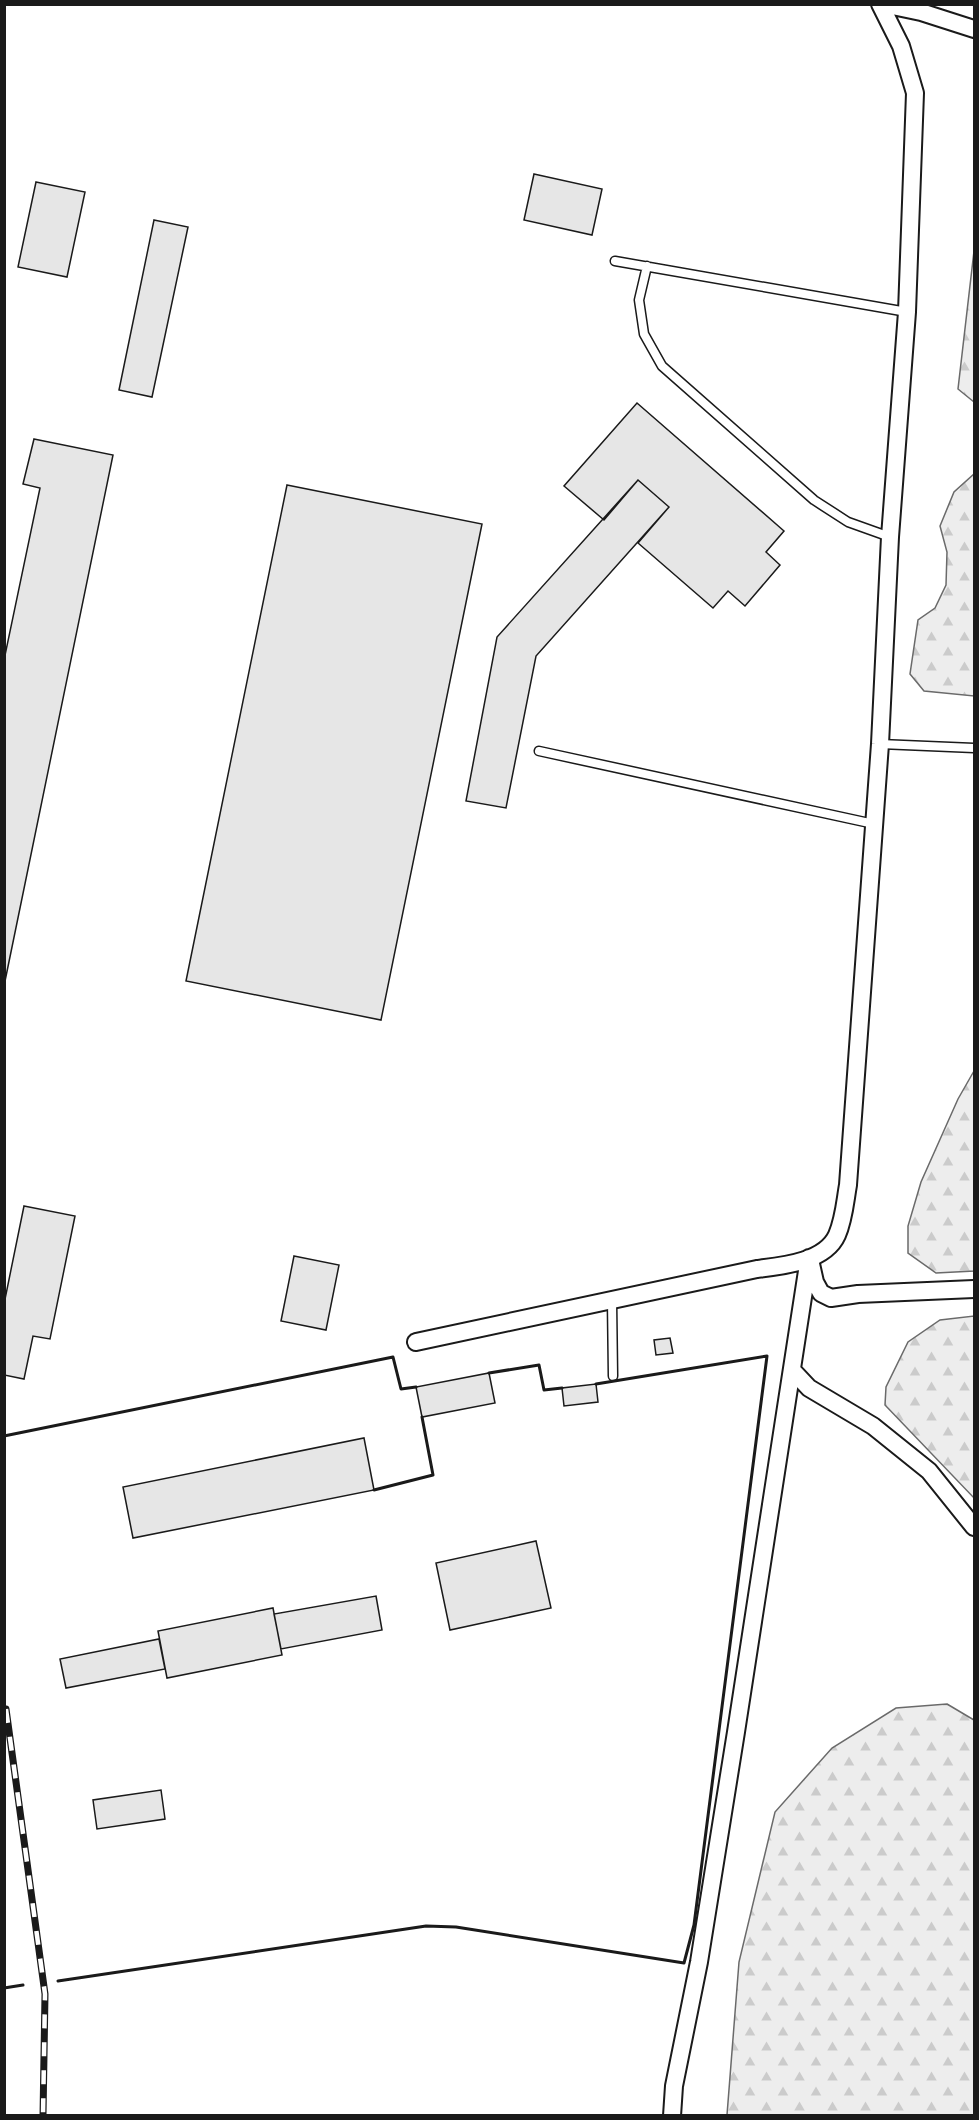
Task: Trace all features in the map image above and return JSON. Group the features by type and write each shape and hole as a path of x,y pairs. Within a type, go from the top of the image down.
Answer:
{"street":[{"path":"882,4 921,12 975,29"},
{"path":"416,1342 757,1269 799,1263 822,1251 836,1238 844,1213 848,1185 880,744 890,537 907,312 915,93 901,46 882,4"},
{"path":"809,1258 814,1282 821,1293 831,1298 858,1294 975,1289"},
{"path":"672,2115 674,2086 701,1950 809,1258"},
{"path":"793,1371 809,1389 873,1426 929,1471 975,1527"}],"lane":[{"path":"615,261 907,312"},
{"path":"647,266 639,300 644,334 662,366 814,500 848,522 890,537"},
{"path":"880,744 975,748"},
{"path":"539,751 874,824"},
{"path":"612,1301 613,1376"}],"green space":[{"path":"974,251 974,402 958,389"},
{"path":"974,474 974,696 924,691 910,674 918,620 935,608 946,585 947,552 940,526 954,492"},
{"path":"974,1071 974,1271 936,1273 908,1253 908,1226 921,1182 958,1099"},
{"path":"974,1316 974,1498 885,1405 886,1387 908,1342 940,1320"},
{"path":"947,1704 974,1720 974,2115 727,2115 739,1962 775,1812 832,1748 896,1708"}],"building":[{"path":"534,174 602,189 592,235 524,220"},
{"path":"36,182 85,192 67,277 18,267"},
{"path":"154,220 188,227 152,397 119,390"},
{"path":"637,403 784,531 766,552 780,565 745,606 728,591 713,608 638,543 669,507 638,480 604,520 564,486"},
{"path":"34,439 113,455 4,986 4,660 40,488 23,484"},
{"path":"638,480 669,507 536,656 506,808 466,801 497,637"},
{"path":"287,485 482,524 381,1020 186,981"},
{"path":"24,1206 75,1216 50,1339 33,1336 24,1379 4,1375 4,1304"},
{"path":"294,1256 339,1265 326,1330 281,1321"},
{"path":"670,1338 673,1353 656,1355 654,1340"},
{"path":"489,1373 495,1403 422,1417 416,1387"},
{"path":"596,1384 598,1402 564,1406 562,1388"},
{"path":"364,1438 374,1490 133,1538 123,1487"},
{"path":"536,1541 551,1608 450,1630 436,1563"},
{"path":"376,1596 382,1630 281,1649 274,1614"},
{"path":"273,1608 282,1655 167,1678 158,1631"},
{"path":"159,1639 165,1669 66,1688 60,1659"},
{"path":"161,1790 165,1819 97,1829 93,1800"}],"railway":[{"path":"6,1709 45,1994 43,2116"}],"wall":[{"path":"58,1981 426,1926 456,1927 684,1963 694,1925 767,1356 596,1384"},
{"path":"4,1436 393,1357 401,1389 416,1387"},
{"path":"489,1373 539,1365 544,1390 562,1388"},
{"path":"374,1490 433,1475 422,1417"},
{"path":"4,1988 23,1985"}]}
